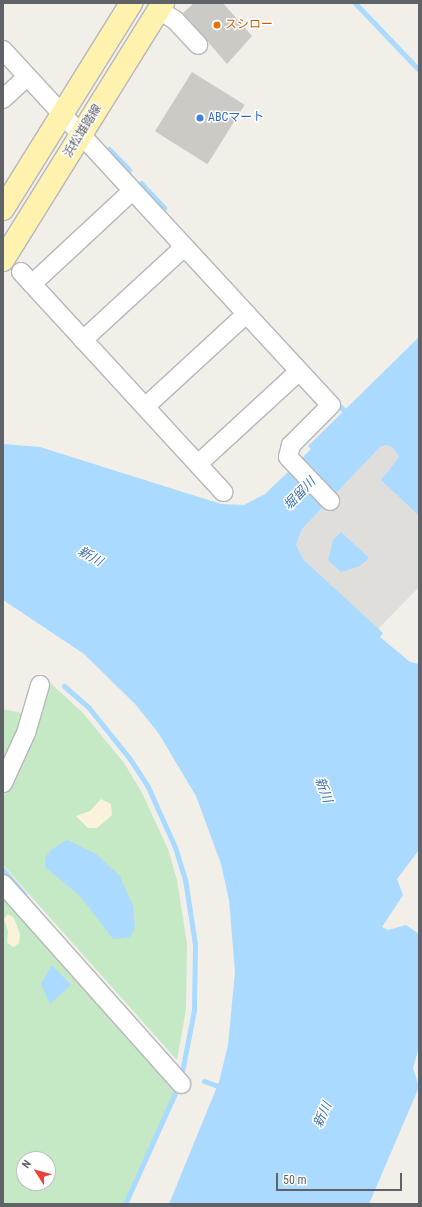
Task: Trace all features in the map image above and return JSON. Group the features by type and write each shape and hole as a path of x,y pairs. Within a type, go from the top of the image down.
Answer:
{"main road":[{"path":"3,209 131,3"},
{"name":"浜松雄踏線","path":"3,260 161,6"}],"street":[{"path":"161,6 198,45"},
{"path":"3,50 331,405 291,445 290,463 330,501"},
{"path":"3,99 27,76"},
{"path":"132,190 26,278 223,492"},
{"path":"83,340 184,246"},
{"path":"145,407 246,314"},
{"path":"198,464 299,371"},
{"path":"3,783 26,734 40,685"},
{"path":"3,884 181,1084"}],"shaded area":[{"path":"386,445 392,447 399,457 381,480 419,516 419,587 378,629 304,560 296,545 302,529 380,447"}],"green space":[{"path":"47,680 83,713 124,763 141,791 168,849 177,880 187,944 186,1009 177,1060 3,865 3,797 22,759"},
{"path":"3,709 26,714 3,769"},
{"path":"3,893 176,1088 123,1204 3,1204"}],"sand":[{"path":"101,799 111,804 112,815 97,828 88,828 76,816 90,811"},
{"path":"8,914 14,918 20,934 19,943 14,947 7,943 8,931 4,919"}],"water":[{"path":"419,337 419,516 381,480 399,457 392,447 386,445 380,447 302,529 296,545 304,560 383,633 380,637 410,662 419,664 419,850 397,879 403,895 382,927 388,930 406,925 419,934 419,1047 413,1068 419,1087 369,1204 169,1204 219,1082 228,1045 235,972 229,900 221,864 196,796 159,734 136,705 84,654 3,600 3,444 40,447 221,504 244,505 265,494 286,474 311,449 308,446"},
{"path":"341,532 369,558 360,566 341,572 328,560 333,540"},
{"path":"67,840 96,854 120,876 133,906 135,927 130,937 113,939 80,896 45,867 45,858 51,850"},
{"path":"52,965 71,985 50,1004 41,984"}],"building":[{"name":"スシロー","path":"194,3 223,3 252,36 227,64 183,13"},
{"name":"ABCマート","path":"192,72 245,105 207,164 155,131"}],"waterway":[{"path":"355,3 419,70"},
{"path":"109,149 129,170"},
{"path":"141,183 164,208 160,212 163,214"},
{"path":"339,405 348,415"},
{"path":"64,686 89,708 130,759 148,787 175,847 185,879 195,944 194,1010 182,1072"},
{"path":"3,870 24,894"},
{"path":"204,1081 223,1088"},
{"path":"125,1204 176,1091"}],"place":[{"name":"スシロー","path":"217,25"},
{"name":"ABCマート","path":"200,118"}],"water label":[{"name":"堀留川","path":"300,494"},
{"name":"新川","path":"90,557"},
{"name":"新川","path":"323,790"},
{"name":"新川","path":"323,1115"}]}
